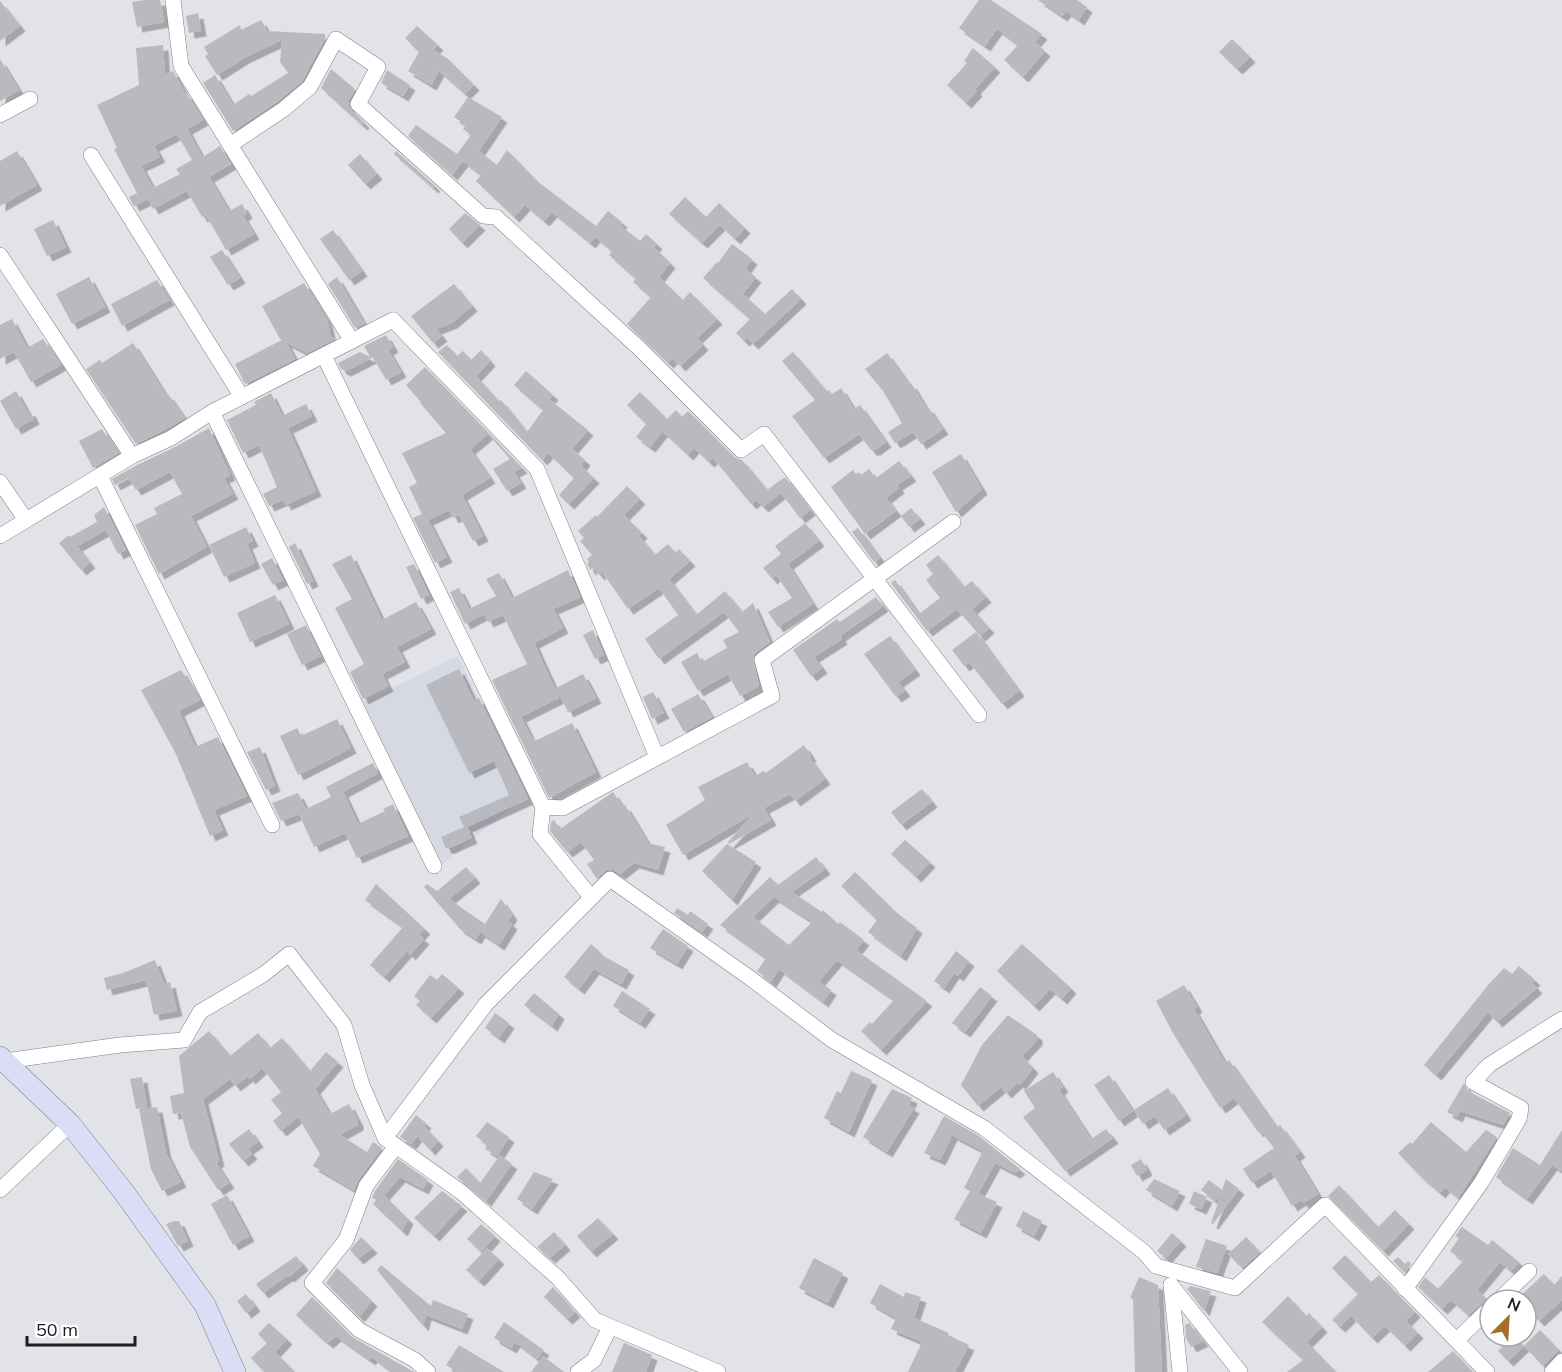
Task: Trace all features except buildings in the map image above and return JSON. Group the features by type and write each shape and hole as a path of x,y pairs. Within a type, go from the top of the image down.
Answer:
{"street":[{"path":"173,0 181,66 352,341"},
{"path":"230,145 284,109 310,87 336,39 378,68 358,104 483,216 496,217 640,349 741,450 764,434 979,715"},
{"path":"0,115 30,99"},
{"path":"91,155 242,397"},
{"path":"0,255 132,456"},
{"path":"0,536 132,456 171,438 212,412 393,320 537,469 657,758"},
{"path":"324,356 543,807 540,834 591,897"},
{"path":"212,412 434,866"},
{"path":"100,476 272,825"},
{"path":"0,482 26,520"},
{"path":"543,807 563,808 772,696 762,660 953,522"},
{"path":"428,1372 415,1360 359,1330 312,1282 346,1240 366,1186 390,1142 486,1004 610,879 750,978 832,1040 984,1128 1144,1252 1170,1278 1240,1372"},
{"path":"2,1059 184,1040 200,1012 264,974 289,954 344,1025 362,1085 390,1142 460,1191 558,1278 595,1320 718,1372"},
{"path":"1405,1289 1481,1183 1519,1119 1521,1108 1473,1082 1489,1065 1562,1019"},
{"path":"2,1059 70,1124 123,1191 205,1305 235,1372"},
{"path":"0,1190 70,1124"},
{"path":"1170,1278 1236,1288 1324,1206 1487,1372"},
{"path":"1511,1288 1529,1271"},
{"path":"1170,1278 1180,1372"},
{"path":"1457,1340 1478,1320"},
{"path":"578,1372 594,1360 610,1327"},
{"path":"1552,1372 1562,1361"}],"shaded area":[{"path":"458,656 525,797 441,865 363,702"}]}
